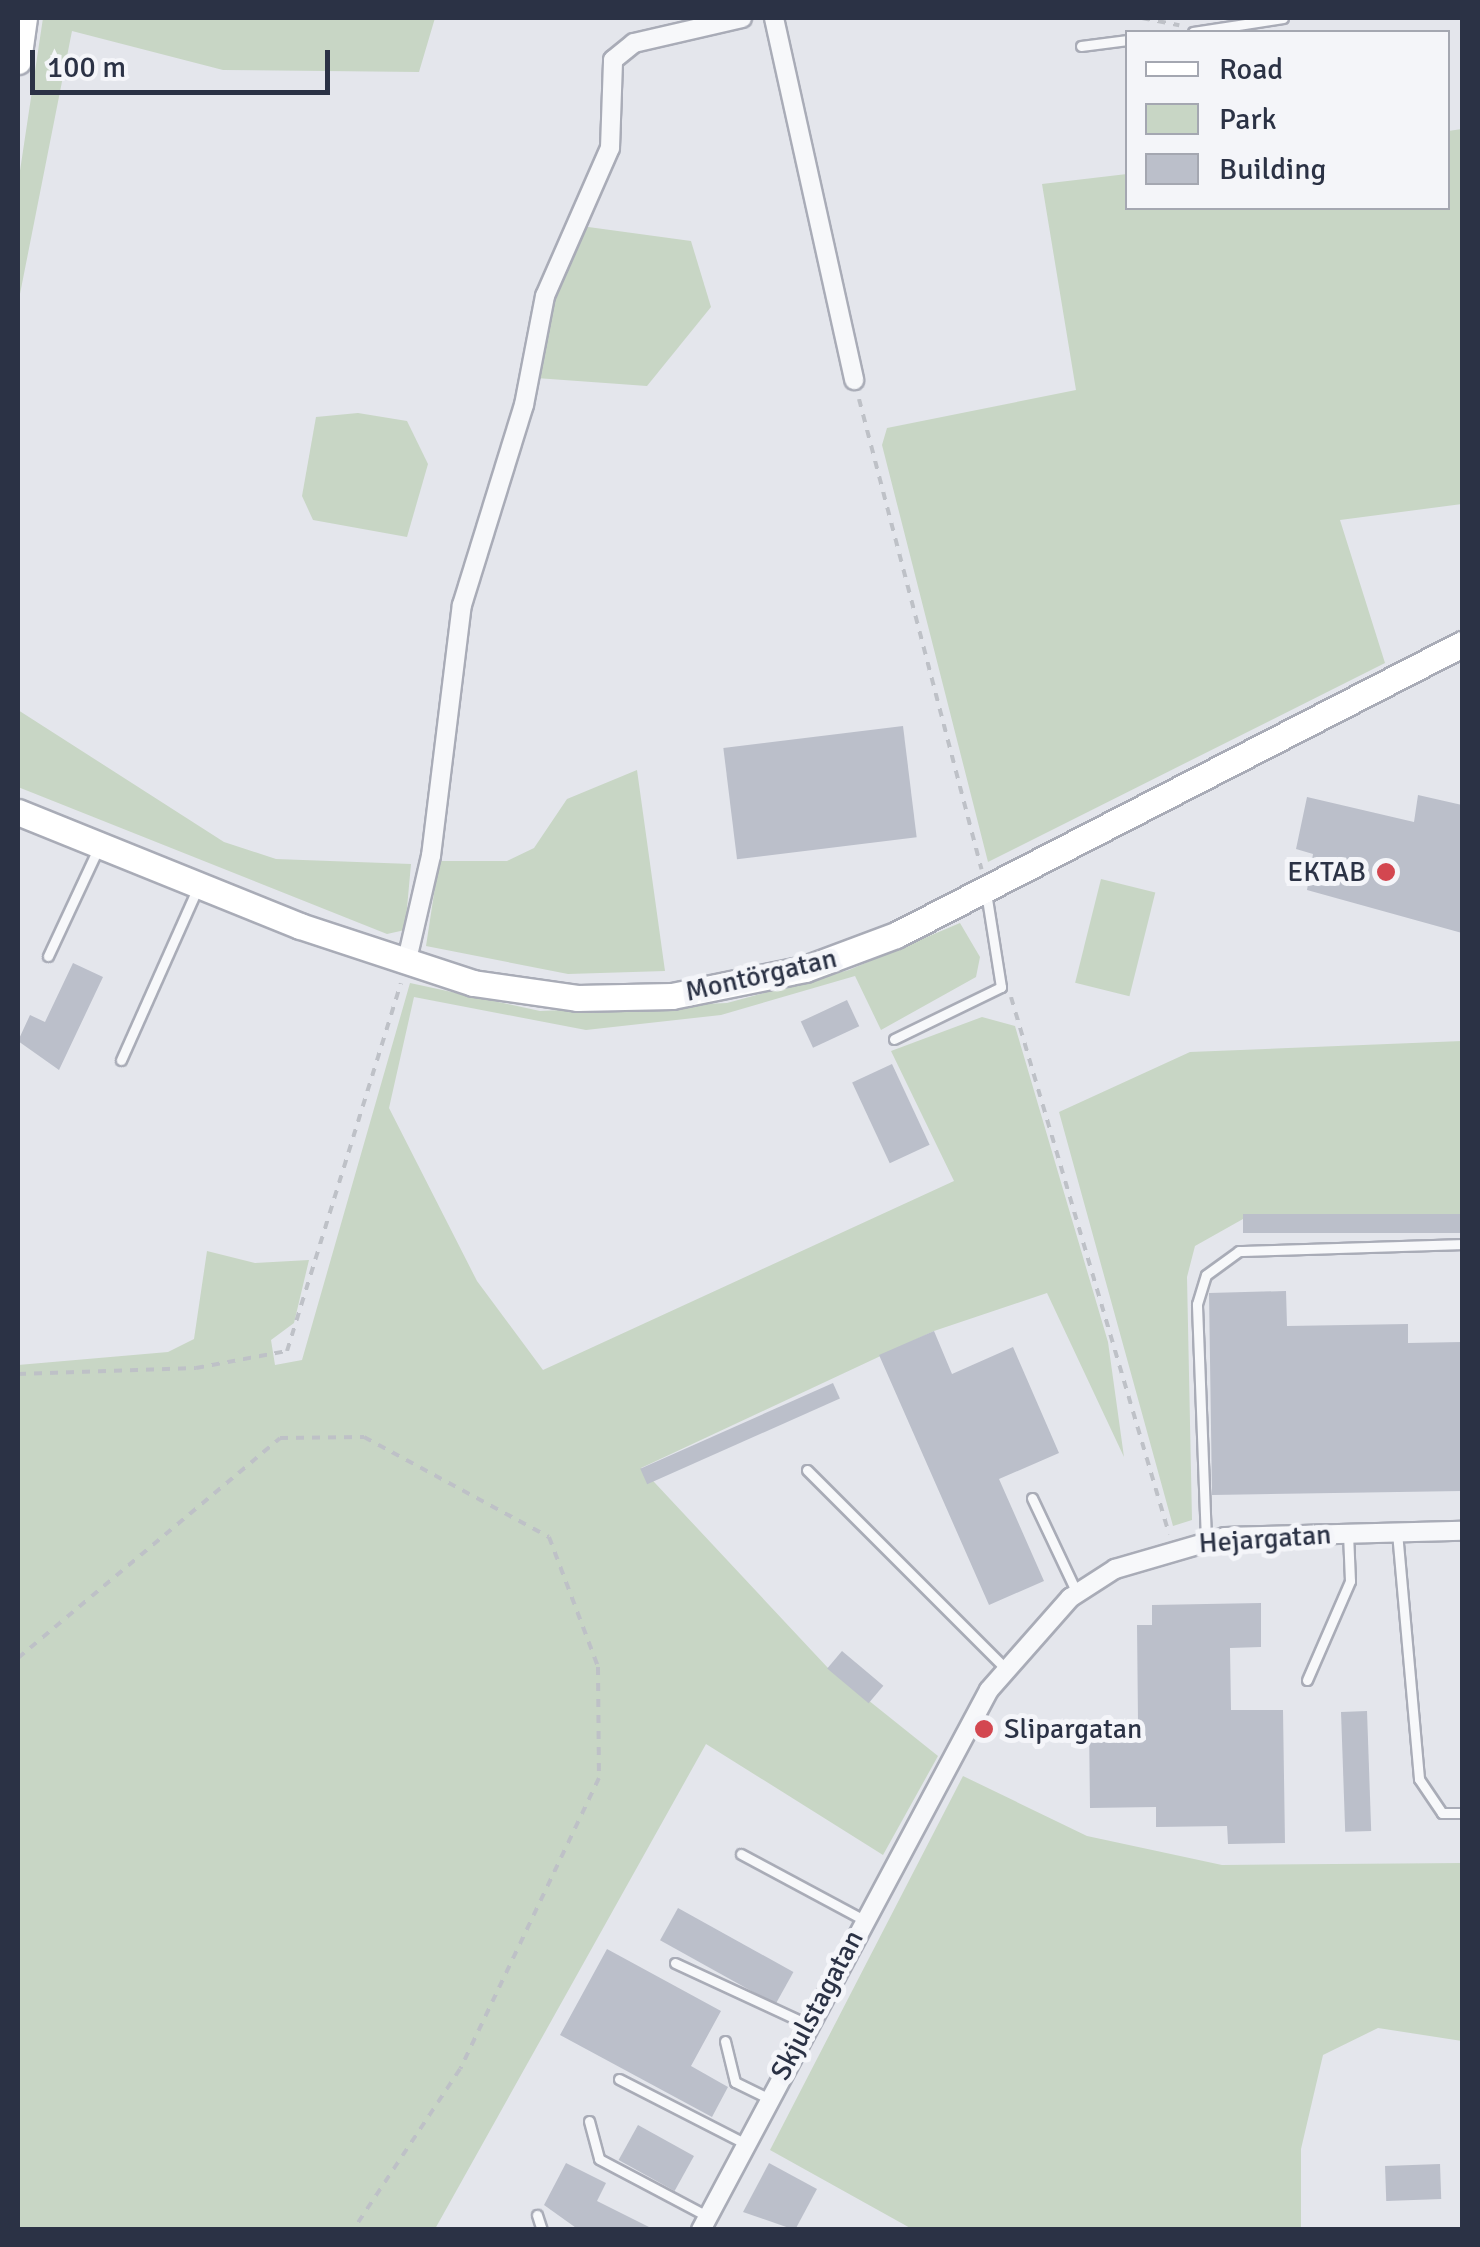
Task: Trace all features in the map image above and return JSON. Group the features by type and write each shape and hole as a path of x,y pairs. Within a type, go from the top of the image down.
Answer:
{"street":[{"path":"18,61 24,18"},
{"path":"406,964 431,856 462,605 524,404 545,296 610,148 613,60 634,42 742,18"},
{"path":"774,18 854,380"},
{"name":"Montörgatan","path":"18,812 198,886 406,964 544,996 672,996 851,954 1462,644"},
{"name":"Hejargatan","path":"936,1782 1005,1668 1077,1593 1174,1547 1206,1540 1462,1530"},
{"name":"Skjulstagatan","path":"704,2223 936,1782"}],"lane":[{"path":"1208,30 1283,18"},
{"path":"1080,46 1125,40"},
{"path":"48,956 99,847"},
{"path":"894,1039 990,997 1004,974 984,885"},
{"path":"121,1060 198,886"},
{"path":"1206,1540 1197,1304 1206,1276 1239,1251 1460,1244"},
{"path":"807,1470 1005,1668"},
{"path":"1032,1498 1077,1593"},
{"path":"1397,1532 1419,1779 1442,1812 1462,1813"},
{"path":"1307,1680 1350,1581 1348,1534"},
{"path":"740,1854 862,1919"},
{"path":"675,1963 807,2024"},
{"path":"725,2041 735,2082 768,2098"},
{"path":"619,2079 744,2143"},
{"path":"589,2121 599,2158 704,2223"},
{"path":"537,2215 542,2230"}],"path":[{"path":"1142,18 1208,30"},
{"path":"854,380 984,885"},
{"path":"18,1374 196,1368 286,1351 299,1334 406,964"},
{"path":"1004,974 1174,1547"},
{"path":"18,1658 280,1438 364,1437 548,1537 598,1667 599,1778 460,2069 354,2230"}],"green space":[{"path":"43,18 435,18 419,72 223,70 72,31 18,304 18,184"},
{"path":"1462,129 1462,504 1340,520 1385,663 988,862 882,445 887,428 1076,390 1042,184 1125,174 1125,210 1450,210 1450,131"},
{"path":"581,226 691,241 711,307 647,386 536,378 541,330"},
{"path":"358,413 407,421 428,464 407,537 313,520 302,496 316,417"},
{"path":"18,710 224,842 276,859 411,864 405,930 387,934 18,787"},
{"path":"637,770 665,971 568,974 426,946 439,861 507,861 534,848 567,799"},
{"path":"1101,879 1155,893 1129,996 1075,983"},
{"path":"960,923 980,957 976,977 881,1030 855,976 721,1015 586,1030 414,997 389,1108 477,1281 543,1370 954,1181 891,1051 982,1017 1015,1026 1108,1342 1124,1457 1047,1293 934,1331 641,1468 828,1668 938,1756 883,1855 706,1744 435,2229 18,2230 18,1365 168,1352 194,1339 207,1251 255,1263 309,1260 294,1323 271,1340 275,1365 302,1360 410,983 540,1011 727,1003 849,970"},
{"path":"1462,1041 1462,1214 1243,1219 1195,1246 1187,1277 1192,1520 1173,1526 1059,1112 1190,1052"},
{"path":"963,1776 1087,1836 1222,1865 1462,1863 1462,2041 1378,2028 1323,2055 1301,2149 1301,2229 912,2229 770,2150"}],"building":[{"path":"903,726 917,837 737,859 723,748"},
{"name":"EKTAB","path":"1418,795 1462,805 1462,933 1307,890 1313,854 1296,849 1307,797 1414,822"},
{"path":"73,963 103,977 59,1070 18,1041 30,1015 45,1022"},
{"path":"847,1000 859,1026 813,1048 801,1022"},
{"path":"892,1064 930,1145 890,1163 852,1083"},
{"path":"1243,1214 1462,1214 1462,1233 1243,1233"},
{"path":"1286,1291 1287,1326 1408,1324 1408,1343 1462,1342 1462,1491 1212,1495 1209,1293"},
{"path":"934,1331 952,1374 1013,1347 1059,1453 999,1479 1044,1581 989,1605 879,1355"},
{"path":"833,1383 840,1399 647,1484 640,1469"},
{"path":"1261,1603 1261,1647 1230,1648 1231,1710 1283,1710 1285,1843 1228,1844 1227,1826 1156,1827 1156,1807 1090,1808 1089,1723 1138,1722 1137,1625 1152,1625 1152,1605"},
{"path":"842,1651 883,1686 869,1703 827,1669"},
{"path":"1367,1711 1371,1831 1345,1832 1341,1712"},
{"path":"678,1908 793,1972 776,2004 660,1940"},
{"path":"607,1949 721,2011 691,2066 728,2087 712,2117 560,2035"},
{"path":"638,2125 694,2156 675,2191 619,2160"},
{"path":"566,2163 606,2183 597,2201 655,2230 579,2230 544,2205"},
{"path":"769,2163 817,2189 795,2230 743,2212"},
{"path":"1440,2164 1441,2199 1386,2201 1385,2166"}],"place":[{"name":"EKTAB","path":"1386,872"},
{"name":"Slipargatan","path":"984,1729"}]}
